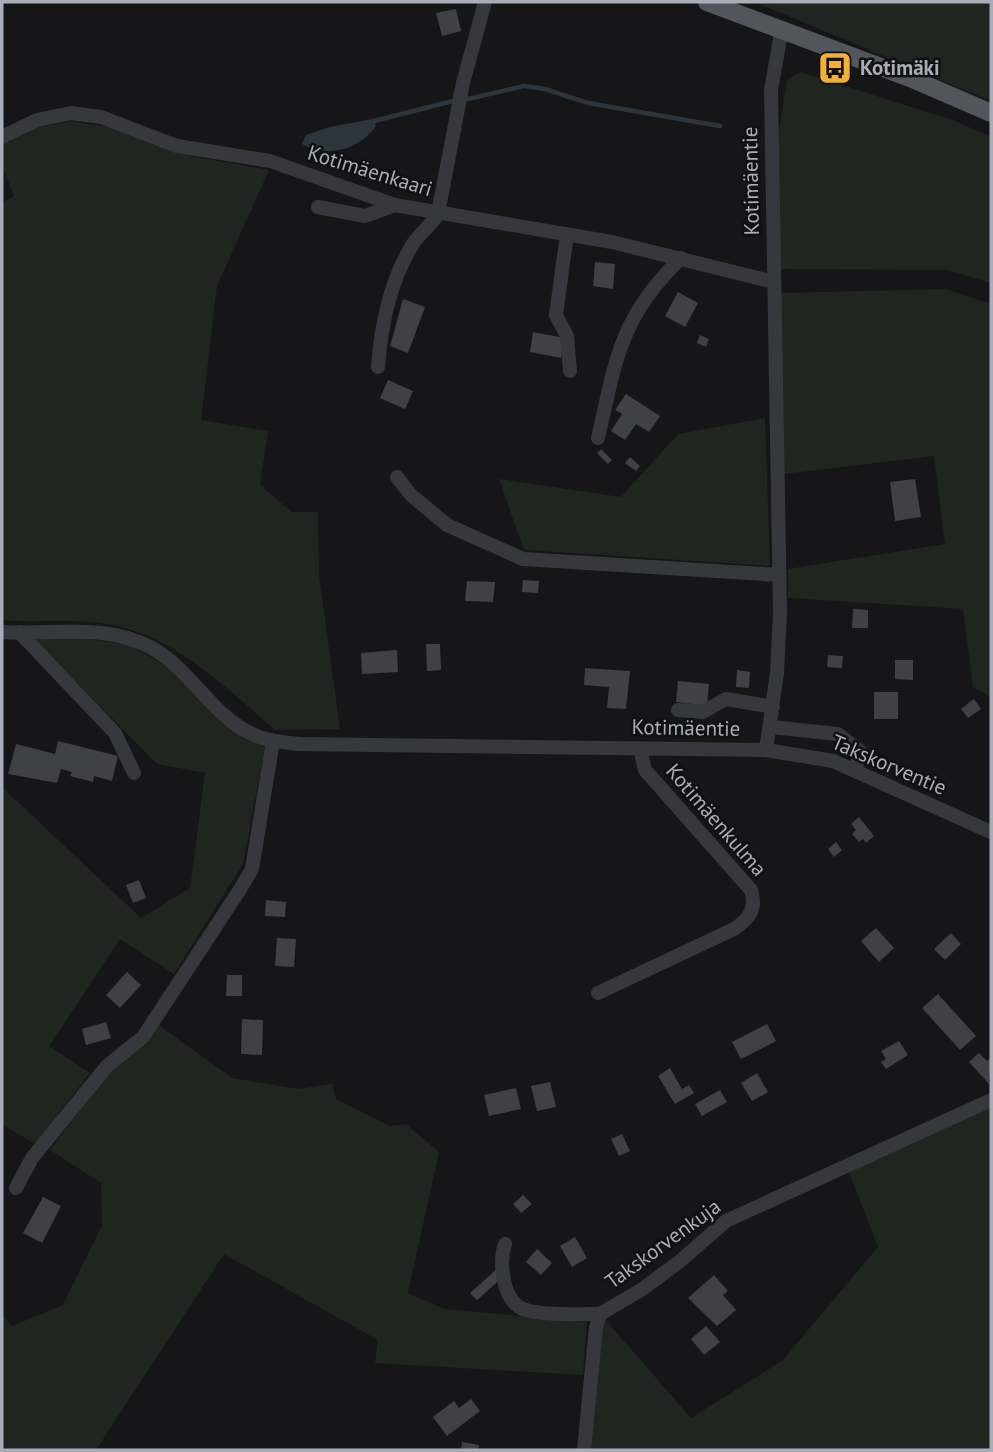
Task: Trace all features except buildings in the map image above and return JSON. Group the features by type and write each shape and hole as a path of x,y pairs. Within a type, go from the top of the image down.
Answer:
{"main road":[{"path":"707,2 782,28 991,113"}],"street":[{"path":"378,367 381,326 399,272 412,244 432,224 438,213 463,83 485,2"},
{"name":"Kotimäentie","path":"2,632 101,633 148,646 176,662 234,722 251,733 273,741 299,744 766,750 771,727 780,612 771,90 782,28"},
{"name":"Kotimäenkaari","path":"2,136 37,120 60,115 71,113 101,117 177,146 270,161 395,205 566,234 681,258 774,282"},
{"path":"318,207 365,216 395,205"},
{"path":"566,234 556,315 567,336 570,371"},
{"path":"598,438 624,333 653,285 681,258"},
{"path":"397,477 411,495 447,525 523,559 779,575"},
{"path":"19,632 116,733 134,773"},
{"path":"678,710 703,712 726,699 773,707"},
{"path":"771,727 838,734 862,752 855,769"},
{"path":"16,1188 32,1158 107,1066 143,1037 252,869 273,741"},
{"name":"Kotimäenkulma","path":"598,993 734,929 747,920 753,911 751,890 645,771 640,748"},
{"name":"Takskorventie","path":"766,750 810,756 855,769 991,832"},
{"name":"Takskorvenkuja","path":"584,1450 596,1327 600,1314 670,1269 726,1221 991,1100"},
{"path":"505,1244 501,1257 505,1282 512,1300 522,1309 600,1314"}],"shaded area":[{"path":"755,2 991,2 991,101"},
{"path":"800,72 953,120 991,137 991,283 948,270 777,269 776,151 787,80"},
{"path":"373,119 376,126 352,146 322,151 302,144 306,135 330,127"},
{"path":"71,121 112,128 190,156 269,170 217,286 201,420 268,431 260,485 292,512 318,512 319,575 340,729 275,730 215,679 172,648 125,628 87,622 2,620 2,203 14,196 2,164 2,145 38,127"},
{"path":"946,289 991,304 991,698 973,687 963,609 788,598 788,569 945,544 934,456 784,474 780,293"},
{"path":"765,418 770,566 524,550 499,479 621,497 678,434"},
{"path":"68,636 131,645 171,669 234,731 265,747 243,864 174,974 120,939 49,1046 90,1073 35,1144 2,1124 2,787 141,918 190,888 205,773 157,764 34,639"},
{"path":"159,1025 232,1078 298,1089 332,1084 336,1099 390,1126 406,1124 439,1152 408,1293 444,1309 587,1322 583,1375 375,1363 378,1340 224,1254 96,1450 2,1450 2,1315 12,1326 63,1305 102,1225 101,1183 50,1150 111,1070"},
{"path":"991,1107 991,1450 588,1450 603,1317 691,1418 782,1361 878,1247 849,1172"}],"waterway":[{"path":"468,99 524,86 545,89 588,103 720,126"},
{"path":"374,121 453,101"}],"place":[{"name":"Kotimäki","path":"835,68"}]}
